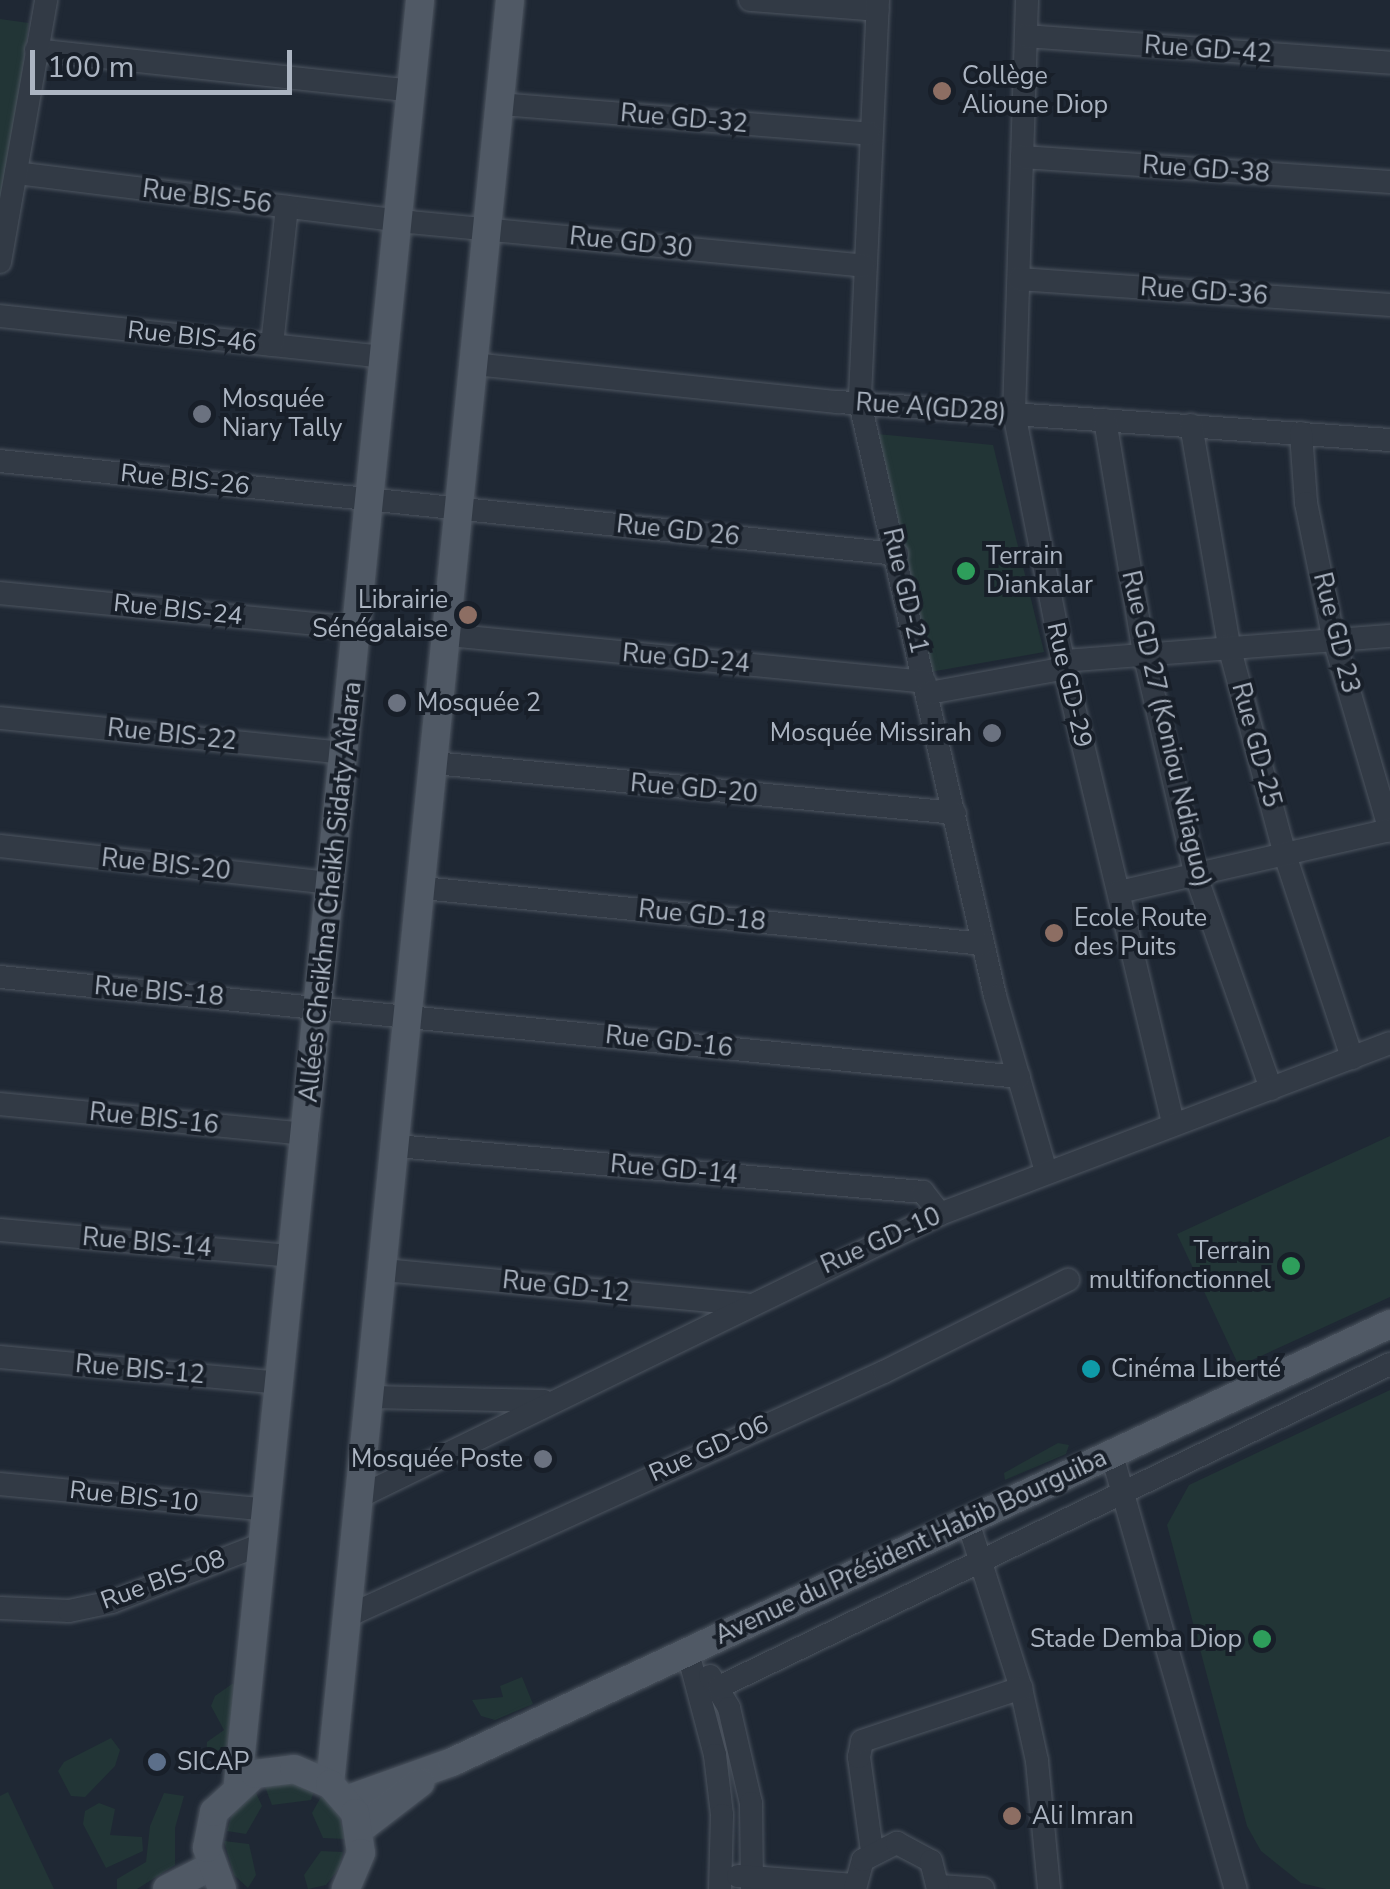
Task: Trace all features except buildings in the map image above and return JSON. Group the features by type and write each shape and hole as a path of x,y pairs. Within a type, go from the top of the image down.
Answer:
{"main road":[{"name":"Allées Cheikhna Cheikh Sidaty Aîdara","path":"238,1784 308,1134 328,1008 332,883 357,628 378,499 384,357 404,221 420,0"},
{"path":"338,1791 350,1615 368,1493 371,1396 396,1146 404,1015 422,888 447,636 453,508 474,364 482,229 510,0"},
{"name":"Avenue du Président Habib Bourguiba","path":"338,1791 432,1772 691,1658 968,1522 1390,1324"},
{"path":"168,1889 216,1878 214,1812 238,1784 274,1768 294,1768 338,1791 360,1829 361,1854 346,1889"},
{"name":"Avenue du Président Habib Bourguiba","path":"360,1829 432,1772"}],"street":[{"path":"0,262 46,0"},
{"path":"750,0 878,5"},
{"name":"Rue GD-29","path":"1027,0 1014,413 1064,665 1172,1123"},
{"name":"Rue GD-21","path":"878,5 869,134 860,403 983,944 1046,1171"},
{"name":"Rue GD-42","path":"1026,36 1390,63"},
{"path":"36,50 411,91"},
{"name":"Rue GD-32","path":"500,104 869,134"},
{"name":"Rue GD-38","path":"1022,158 1390,182"},
{"name":"Rue BIS-56","path":"16,173 404,221"},
{"path":"272,345 287,207"},
{"name":"Rue GD 30","path":"404,221 864,266"},
{"name":"Rue GD-36","path":"1018,278 1390,304"},
{"name":"Rue BIS-46","path":"0,316 384,357"},
{"name":"Rue A(GD28)","path":"474,364 860,403 1390,440"},
{"name":"Rue GD 27 (Koniou Ndiaguo)","path":"1105,420 1144,653 1196,874 1271,1089"},
{"name":"Rue GD-25","path":"1191,425 1229,646 1285,855 1352,1058"},
{"name":"Rue GD 23","path":"1301,432 1306,503 1333,636 1390,830"},
{"name":"Rue BIS-26","path":"0,462 453,508"},
{"name":"Rue GD 26","path":"453,508 897,554"},
{"name":"Rue BIS-24","path":"0,593 357,628"},
{"name":"Rue GD-24","path":"447,636 927,688 1144,653 1333,636 1390,636"},
{"name":"Rue BIS-22","path":"0,718 344,752"},
{"name":"Rue GD-20","path":"434,763 954,814"},
{"path":"1119,892 1390,830"},
{"name":"Rue BIS-20","path":"0,846 332,883"},
{"name":"Rue GD-18","path":"422,888 983,944"},
{"name":"Rue BIS-18","path":"0,977 328,1008"},
{"name":"Rue GD-16","path":"328,1008 1018,1077"},
{"name":"Rue GD-10","path":"371,1396 547,1402 940,1214 1172,1123 1390,1044"},
{"name":"Rue BIS-16","path":"0,1104 308,1134"},
{"name":"Rue GD-14","path":"396,1146 923,1192 940,1214"},
{"name":"Rue BIS-14","path":"0,1230 294,1256"},
{"name":"Rue GD-12","path":"384,1270 748,1304"},
{"name":"Rue GD-06","path":"350,1615 884,1372 1068,1280"},
{"name":"Rue BIS-12","path":"0,1357 281,1383"},
{"path":"718,1687 981,1556 1390,1364"},
{"path":"368,1493 547,1402"},
{"path":"1112,1455 1236,1889"},
{"name":"Rue BIS-10","path":"0,1484 269,1510"},
{"path":"968,1522 1021,1688 1037,1761 1048,1889"},
{"name":"Rue BIS-08","path":"0,1608 69,1611 112,1602 265,1543"},
{"path":"691,1658 693,1684 715,1755 721,1882 854,1887 872,1851 859,1757 862,1742 1021,1688"},
{"path":"691,1658 718,1687 738,1738 751,1803 753,1882"},
{"path":"872,1851 897,1843 922,1852 938,1887 983,1889"}],"shaded area":[{"path":"0,19 29,23 0,227"},
{"name":"Terrain Diankalar","path":"877,434 993,445 1044,652 930,672"},
{"name":"Terrain multifonctionnel","path":"1390,1136 1390,1297 1239,1366 1177,1234"},
{"path":"1390,1390 1390,1889 1326,1889 1301,1883 1261,1851 1247,1826 1167,1525 1189,1485"},
{"path":"1058,1443 1069,1445 1066,1454 1005,1480 1004,1473"},
{"path":"522,1677 533,1704 495,1720 481,1716 472,1700 503,1697 500,1686"},
{"path":"232,1684 241,1684 229,1744 206,1758 207,1742 224,1730 211,1706 215,1696"},
{"path":"111,1738 120,1750 115,1766 85,1797 71,1796 58,1771 64,1762"},
{"path":"286,1780 315,1788 311,1800 272,1805 264,1784"},
{"path":"255,1791 262,1806 246,1834 227,1831 232,1814"},
{"path":"8,1792 54,1889 0,1889 0,1796"},
{"path":"164,1793 184,1796 175,1828 175,1865 137,1889 117,1889 117,1879 146,1862 150,1826"},
{"path":"322,1795 338,1810 345,1839 323,1838 312,1813"},
{"path":"99,1803 115,1809 110,1835 142,1837 143,1851 106,1868 83,1824 85,1811"},
{"path":"224,1841 249,1844 256,1875 248,1888 234,1875"},
{"path":"321,1851 343,1852 339,1868 326,1885 308,1889 304,1875"}],"place":[{"name":"Collège Alioune Diop","path":"942,91"},
{"name":"Mosquée Niary Tally","path":"202,414"},
{"name":"Terrain Diankalar","path":"966,571"},
{"name":"Librairie Sénégalaise","path":"468,615"},
{"name":"Mosquée 2","path":"397,703"},
{"name":"Mosquée Missirah","path":"992,733"},
{"name":"Ecole Route des Puits","path":"1054,933"},
{"name":"Terrain multifonctionnel","path":"1291,1266"},
{"name":"Cinéma Liberté","path":"1091,1369"},
{"name":"Mosquée Poste","path":"543,1459"},
{"name":"Stade Demba Diop","path":"1262,1639"},
{"name":"SICAP","path":"157,1762"},
{"name":"Ali Imran","path":"1012,1816"}]}
